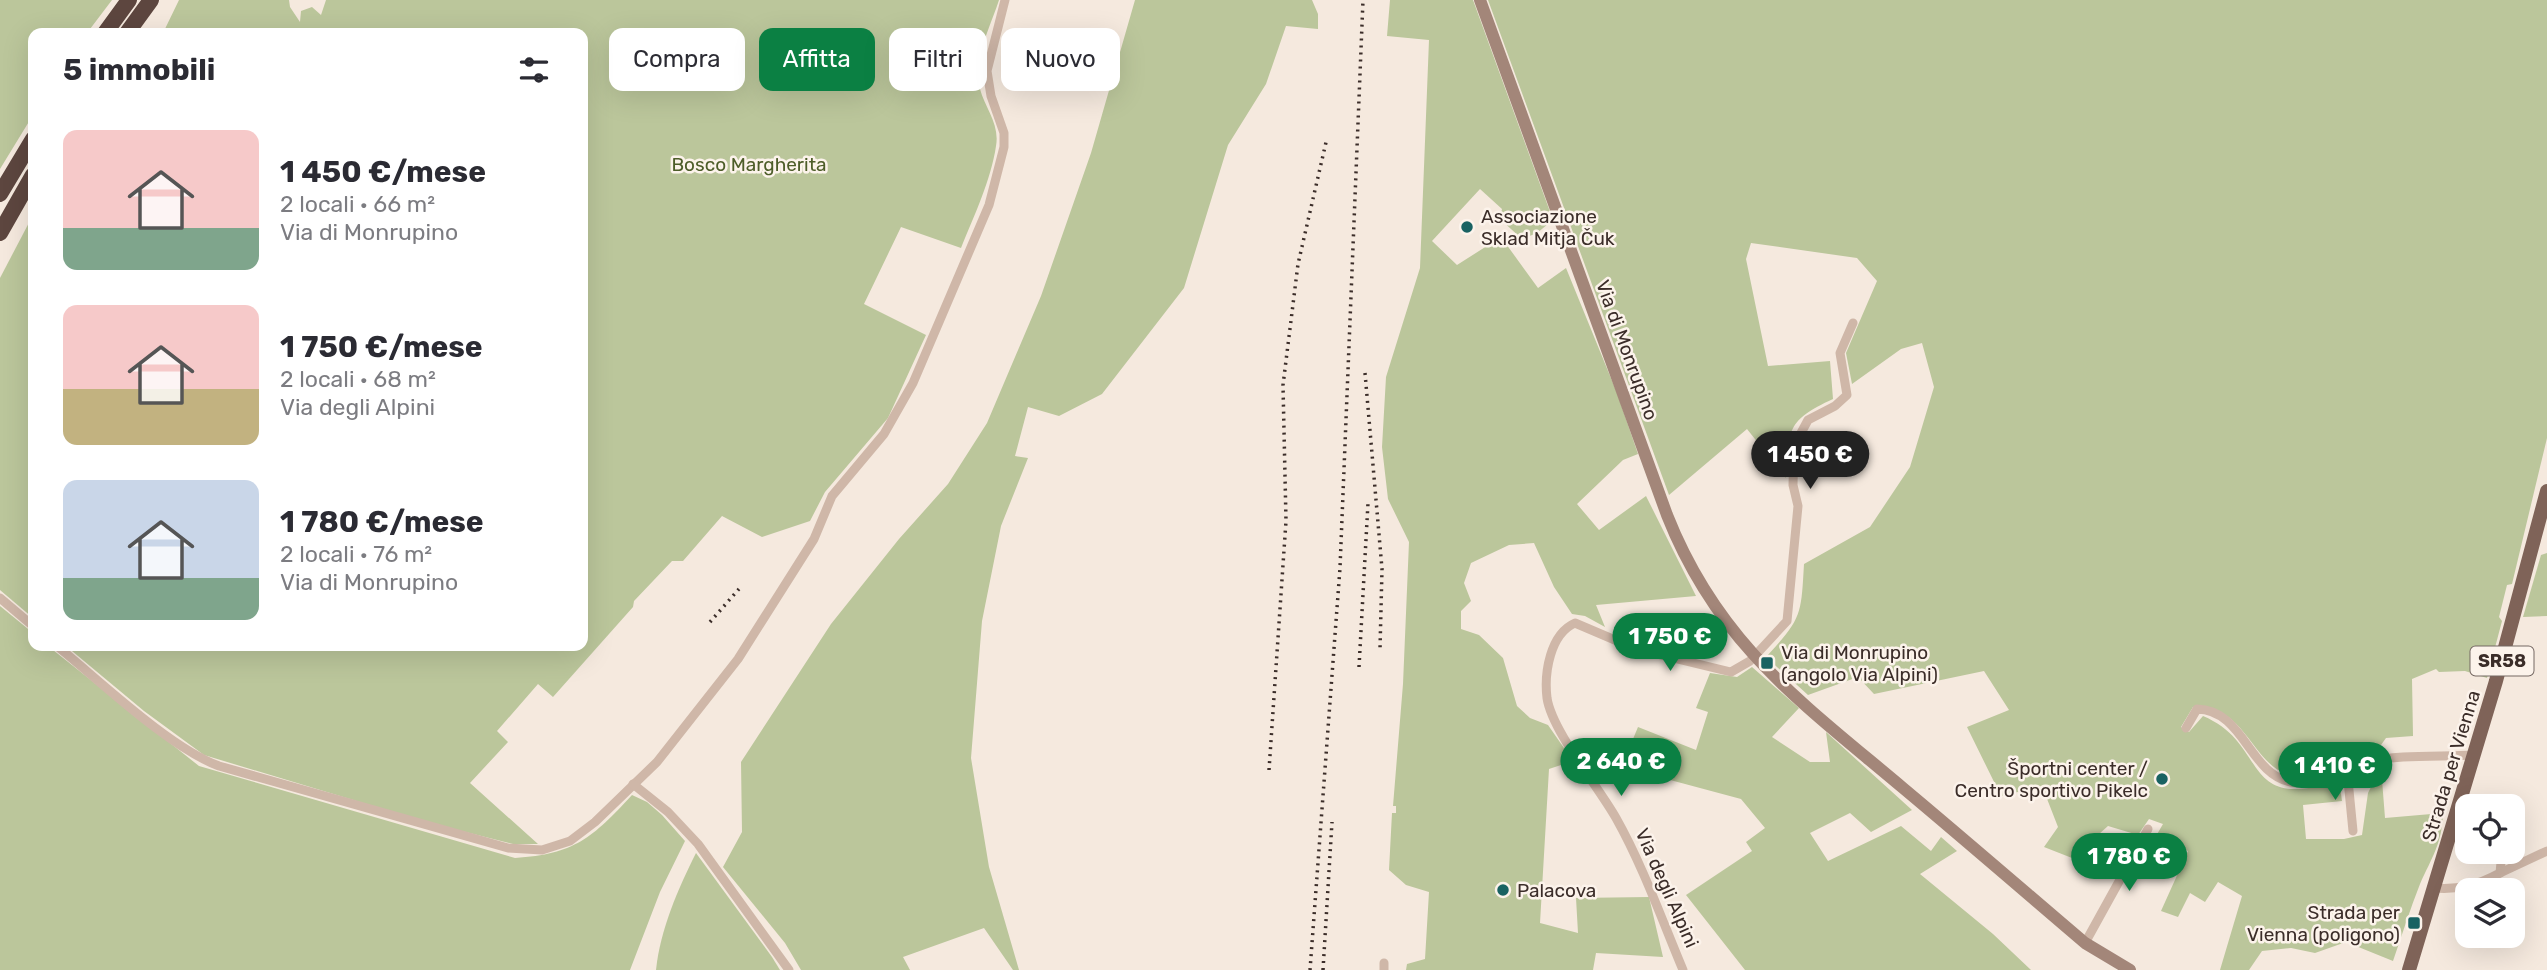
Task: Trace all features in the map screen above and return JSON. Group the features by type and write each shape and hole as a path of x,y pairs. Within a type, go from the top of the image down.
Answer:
{"highway":[{"path":"109,28 129,0"},
{"path":"131,28 151,0"},
{"path":"0,194 28,147"},
{"path":"0,233 28,184"}],"main road":[{"name":"Via di Monrupino","path":"1480,0 1678,545 1717,612 1753,657 1800,701 2085,943 2130,970"},
{"name":"Strada per Vienna","path":"2409,970 2474,755 2547,491"}],"street":[{"path":"63,651 200,759 497,846 532,851 561,845 587,829 664,754 738,659 814,539 832,496 884,435 913,383 989,205 1004,147 1004,133 991,96 987,71 1005,0"},
{"path":"1753,657 1780,630 1790,615 1798,506 1793,485 1794,446 1808,420 1835,406 1847,395 1840,353 1853,323"},
{"path":"0,598 28,622"},
{"name":"Via degli Alpini","path":"1683,970 1617,819 1553,717 1548,699 1549,665 1556,638 1575,623 1615,642 1710,668 1736,671 1753,657"},
{"path":"2186,728 2197,709 2216,715 2241,734 2264,768 2290,782 2319,780 2369,762 2474,755"},
{"path":"2347,770 2353,831"},
{"path":"633,784 668,813 698,844 789,970"},
{"path":"2085,943 2148,829"},
{"path":"2451,830 2455,830"},
{"path":"2434,888 2469,886 2547,851"},
{"path":"2500,873 2501,864"}],"green space":[{"path":"0,0 112,0 91,28 28,28 28,123 0,169"},
{"name":"Bosco Margherita","path":"179,0 289,0 290,7 300,22 301,11 312,7 321,15 326,0 999,0 987,35 987,28 889,28 889,91 981,91 994,123 997,138 986,185 961,248 901,227 864,304 926,335 888,418 825,492 810,521 762,537 722,516 683,561 672,561 634,601 633,607 553,697 538,684 497,731 508,742 470,783 538,844 513,844 426,822 204,755 144,711 72,651 588,651 588,28 165,28"},
{"path":"1135,0 1312,0 1318,14 1318,29 1286,26 1266,84 1228,145 1184,288 1102,394 1059,416 1028,407 1015,456 1028,458 1001,526 982,621 971,758 989,867 1019,970 1013,970 984,928 903,957 910,970 801,970 785,943 723,867 742,832 741,762 831,624 899,539 948,484 987,423 1041,296 1091,153 1109,91 1120,91 1120,52"},
{"path":"1390,0 1473,0 1553,220 1537,233 1522,239 1500,219 1502,209 1480,189 1432,241 1457,265 1501,237 1538,288 1566,268 1617,393 1638,454 1623,460 1577,504 1599,530 1646,496 1696,596 1596,605 1605,627 1585,616 1572,614 1554,587 1534,543 1509,545 1471,563 1464,583 1471,601 1461,611 1461,629 1479,635 1503,658 1517,706 1530,718 1548,725 1573,761 1549,769 1540,923 1578,933 1576,898 1649,897 1663,957 1596,953 1593,970 1406,970 1407,964 1425,959 1429,892 1406,885 1389,870 1392,813 1396,813 1396,806 1393,806 1403,684 1409,542 1388,499 1382,447 1386,377 1420,268 1429,40 1387,36"},
{"path":"1488,0 2547,0 2547,438 2512,584 2507,585 2499,617 2502,621 2487,678 2465,671 2439,672 2436,669 2412,679 2413,736 2386,738 2381,745 2369,747 2370,757 2314,775 2296,776 2281,772 2269,763 2238,726 2211,709 2193,707 2181,727 2189,732 2203,716 2224,728 2270,782 2285,788 2307,788 2339,780 2342,801 2303,805 2306,839 2344,839 2362,835 2368,793 2381,767 2385,818 2443,813 2438,842 2416,893 2393,961 2346,942 2315,953 2291,948 2262,951 2249,970 2220,970 2242,896 2218,882 2205,902 2190,893 2178,917 2161,911 2188,851 2156,836 2163,824 2149,819 2138,835 2108,826 2072,858 2044,847 2058,827 2042,786 2001,796 1967,727 2009,710 1984,671 1874,694 1858,677 1808,695 1766,657 1787,633 1797,615 1802,595 1804,564 1870,527 1910,467 1934,387 1922,343 1901,349 1852,384 1846,353 1877,281 1857,258 1751,243 1746,259 1768,366 1830,361 1833,399 1807,413 1793,428 1788,448 1786,478 1747,429 1669,495"},
{"path":"28,225 28,614 0,590 0,278"},
{"path":"2547,553 2547,616 2523,617 2541,555"},
{"path":"0,606 28,629 28,651 54,651 199,766 515,858 553,853 581,841 632,795 647,802 662,815 685,841 660,892 630,970 0,970"},
{"path":"1752,667 1799,708 1772,737 1810,762 1830,762 1826,732 1912,810 1871,832 1850,813 1810,833 1828,861 1901,826 1931,851 1941,837 1957,851 1920,874 1993,934 2031,970 1745,970 1686,895 1752,851 1746,842 1765,828 1741,799 1659,777 1645,761 1633,739 1638,727 1696,750 1708,712 1696,708 1710,673 1737,677"},
{"path":"696,853 780,970 656,970 661,940 671,910"}],"railway":[{"path":"1310,970 1340,568 1363,0"},
{"path":"1269,770 1286,521 1283,385 1298,264 1327,138"},
{"path":"1365,373 1382,569 1380,649"},
{"path":"1359,667 1368,503"},
{"path":"710,622 739,589"},
{"path":"1323,970 1332,822"}],"place":[{"name":"Associazione Sklad Mitja Čuk","path":"1467,227"},
{"name":"Via di Monrupino (angolo Via Alpini)","path":"1767,663"},
{"name":"Športni center / Centro sportivo Pikelc","path":"2162,779"},
{"name":"Palacova","path":"1503,890"},
{"name":"Strada per Vienna (poligono)","path":"2414,923"}]}
